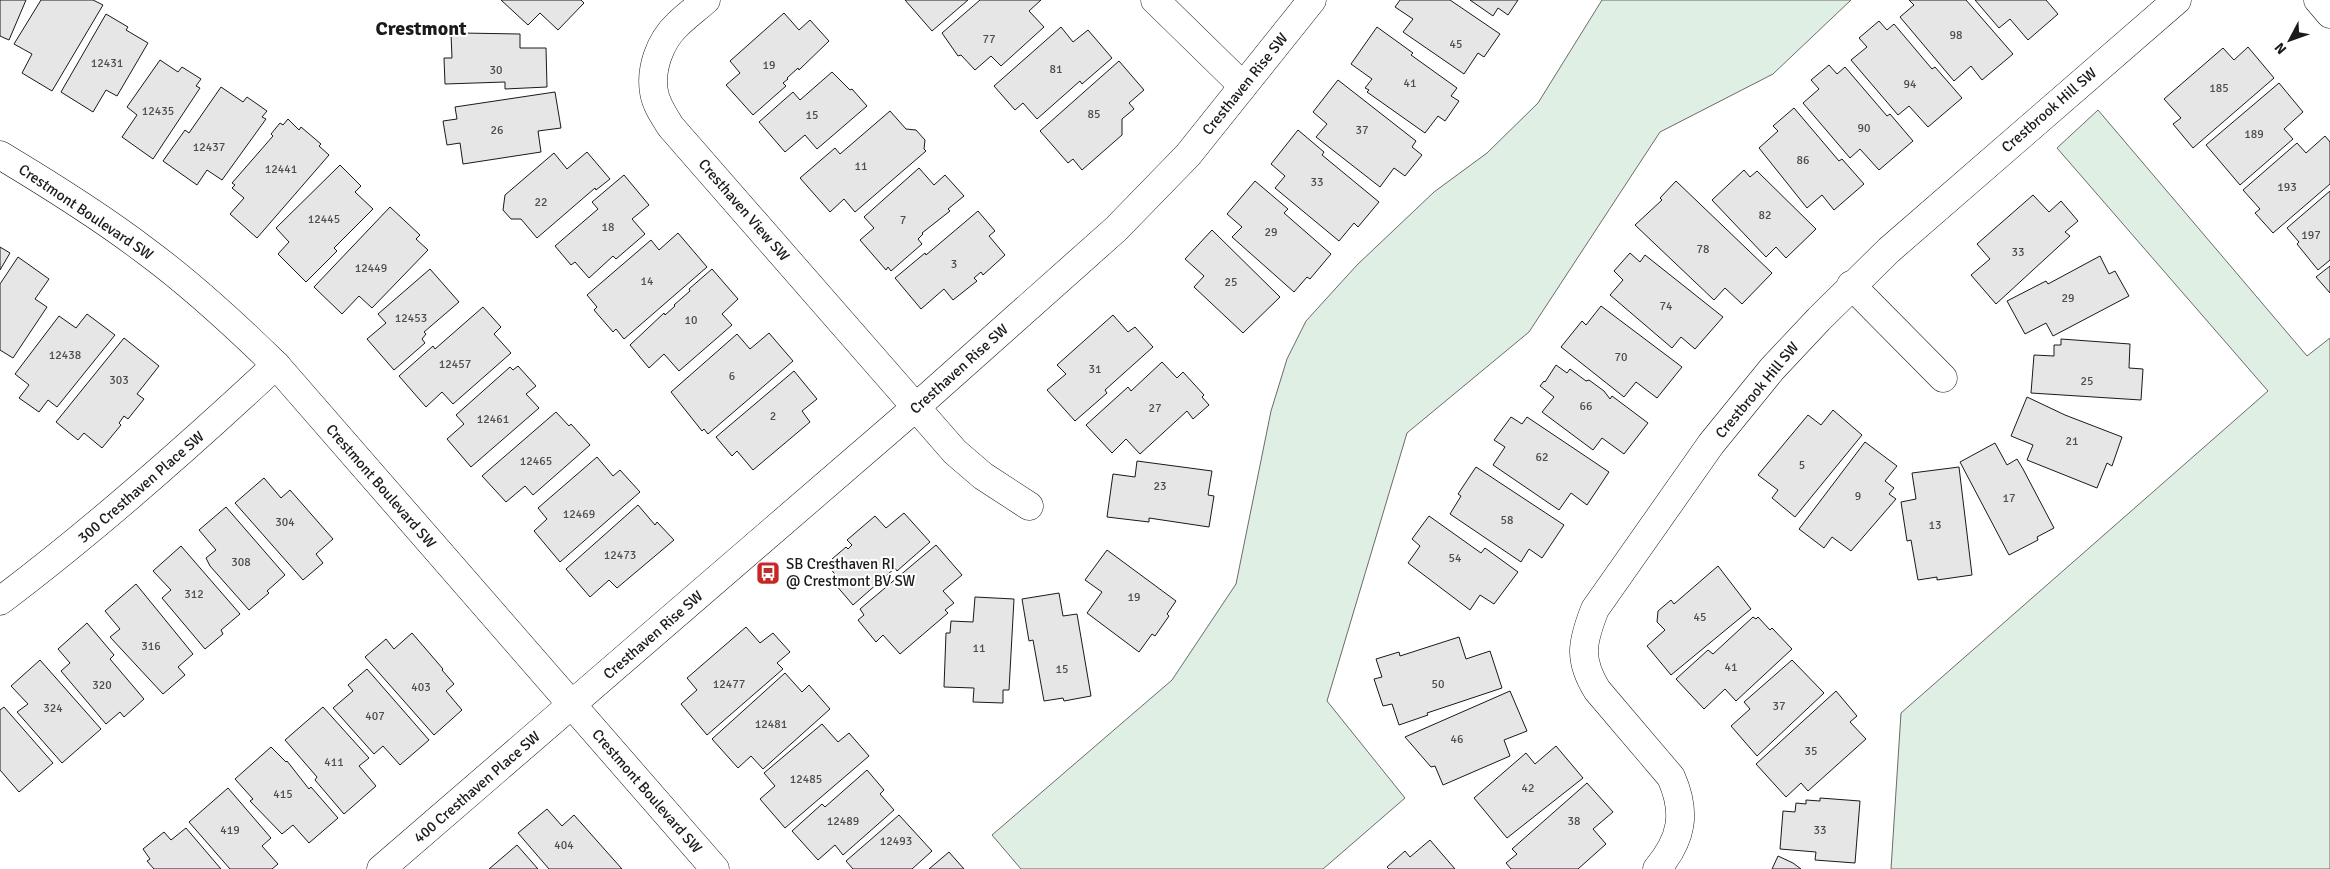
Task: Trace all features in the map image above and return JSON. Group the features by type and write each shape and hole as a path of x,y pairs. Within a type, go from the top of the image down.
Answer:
{"street":[{"name":"Cresthaven View SW","path":"706,0 675,26 664,41 656,59 654,92 660,109 671,127 955,452 983,476 1029,506"},
{"path":"1155,0 1243,86"},
{"name":"Cresthaven Rise SW","path":"572,704 916,408 1116,229 1188,155 1312,0"},
{"name":"Crestbrook Hill SW","path":"1657,869 1669,855 1678,835 1680,808 1676,789 1671,777 1589,678 1584,662 1583,648 1585,633 1595,609 1712,444 1772,370 1851,285 1987,164 2177,0"},
{"path":"2318,0 2330,14"},
{"name":"Crestmont Boulevard SW","path":"0,155 48,184 147,252 223,314 276,365 715,869"},
{"path":"1851,285 1943,378"},
{"name":"300 Cresthaven Place SW","path":"0,602 57,559 128,500 276,365"},
{"name":"400 Cresthaven Place SW","path":"381,869 572,704"}],"green space":[{"path":"1602,0 1851,0 1773,74 1660,132 1529,332 1407,433 1327,701 1405,798 1323,869 1021,869 992,835 1172,680 1236,584 1271,411 1287,359 1306,321 1357,265 1434,192 1487,153 1538,103"},
{"path":"2098,110 2307,356 2330,338 2330,869 1891,869 1901,713 2268,391 2057,148"}],"building":[{"path":"0,0 26,0 9,40 0,36"},
{"path":"41,0 93,0 103,5 52,91 22,73 32,54 14,44"},
{"path":"501,0 581,0 584,3 558,30 540,13 528,25"},
{"path":"905,0 968,0 932,31"},
{"path":"980,0 1041,0 1029,11 1044,27 1001,66 991,56 975,70 961,55 958,56 942,33"},
{"path":"1400,0 1450,0 1500,34 1484,57 1478,53 1464,74 1403,32 1413,19 1395,7"},
{"path":"1470,0 1518,0 1508,15 1498,8 1493,16"},
{"path":"1909,0 1966,0 2013,54 1982,80 1971,66 1954,81 1900,17 1914,5"},
{"path":"1975,0 2046,0 2058,14 2028,40 2010,19 1999,28"},
{"path":"784,13 799,30 810,20 829,41 799,70 798,68 787,78 783,83 786,86 753,115 726,85 740,73 730,61"},
{"path":"106,14 128,27 126,30 148,43 117,96 106,90 93,112 61,92"},
{"path":"1879,21 1887,30 1894,24 1932,69 1935,67 1962,98 1928,127 1909,106 1898,115 1851,60 1867,47 1859,38"},
{"path":"1061,27 1073,42 1088,30 1112,58 1082,84 1080,81 1037,119 1023,103 1015,110 994,86"},
{"path":"1377,27 1413,53 1411,55 1457,88 1451,96 1459,101 1445,121 1438,116 1425,133 1367,92 1369,90 1365,88 1372,79 1351,64"},
{"path":"451,34 520,34 520,48 546,48 547,87 505,89 505,82 445,84 444,58 452,58"},
{"path":"2248,47 2274,78 2193,148 2173,124 2181,118 2164,99 2223,48 2234,60"},
{"path":"160,60 178,72 182,67 201,79 196,86 200,88 153,159 122,137 137,115 127,107"},
{"path":"1119,61 1144,90 1129,103 1134,109 1122,119 1122,135 1082,170 1073,159 1068,163 1040,131"},
{"path":"1829,65 1837,74 1845,67 1887,116 1890,114 1913,141 1879,170 1860,149 1850,158 1803,103 1819,89 1811,80"},
{"path":"832,72 850,90 852,89 867,106 817,149 805,135 785,152 759,122 793,92 800,100"},
{"path":"1338,80 1416,141 1412,147 1422,155 1405,176 1394,168 1380,187 1316,137 1327,124 1313,112"},
{"path":"2279,83 2303,112 2284,129 2293,139 2240,185 2206,145"},
{"path":"221,87 243,102 247,97 267,111 262,117 266,119 222,180 207,170 197,185 163,161 185,130 189,133"},
{"path":"555,92 561,128 538,131 541,152 463,164 460,143 447,145 443,121 457,119 455,107"},
{"path":"1794,108 1839,161 1842,159 1864,184 1834,210 1822,195 1807,208 1759,148 1778,131 1773,126"},
{"path":"890,111 906,129 916,130 925,140 924,149 926,151 855,212 844,199 830,212 800,178 835,148 840,154"},
{"path":"288,119 299,130 301,127 321,144 319,146 329,155 257,238 230,214 244,198 232,188 235,185 232,183 273,136 271,134 280,123 283,125"},
{"path":"1298,130 1324,152 1322,155 1379,202 1358,227 1354,223 1339,241 1275,188 1285,176 1271,164"},
{"path":"2325,136 2330,142 2330,184 2273,233 2255,213 2260,209 2243,190 2297,143 2306,153"},
{"path":"587,152 610,179 596,190 595,188 537,238 521,219 511,219 503,210 505,195 554,153 567,169"},
{"path":"340,165 361,186 355,192 373,209 334,248 337,251 306,282 278,254 289,242 276,228"},
{"path":"919,168 934,185 945,175 964,196 948,209 950,211 922,233 918,239 922,244 891,271 888,267 886,270 860,240 874,228 864,217"},
{"path":"1744,170 1750,177 1757,171 1816,229 1786,258 1776,247 1766,257 1712,200"},
{"path":"624,175 649,205 632,219 645,234 616,259 613,256 589,278 575,262 571,265 555,246 598,209 592,202"},
{"path":"1255,181 1288,209 1284,213 1331,254 1310,279 1307,277 1294,292 1232,237 1242,227 1227,214"},
{"path":"1676,181 1772,273 1742,304 1725,288 1714,300 1635,225 1662,200 1660,198"},
{"path":"2330,191 2330,260 2318,270 2287,228"},
{"path":"2033,195 2049,212 2061,201 2078,221 2065,232 2070,236 1996,304 1971,275 1990,259 1977,244"},
{"path":"390,207 420,235 416,239 428,250 372,308 359,296 342,314 314,287"},
{"path":"978,211 995,231 989,236 1005,255 983,275 981,272 974,278 977,281 953,300 944,289 921,309 895,278 925,253 926,255"},
{"path":"1212,230 1280,297 1243,333 1194,287 1204,276 1185,259"},
{"path":"678,233 707,267 624,339 616,329 613,332 594,310 597,307 587,295 651,240 659,250"},
{"path":"0,247 10,253 0,270"},
{"path":"1630,253 1640,262 1645,255 1723,317 1695,349 1681,337 1672,348 1610,295 1623,280 1614,271"},
{"path":"2100,256 2109,274 2115,271 2129,296 2053,336 2046,323 2025,334 2007,301 2046,281 2048,284"},
{"path":"18,257 49,279 35,299 47,307 13,358 0,350 0,284"},
{"path":"2330,266 2330,293 2316,277"},
{"path":"430,269 459,302 424,332 426,334 422,339 425,343 394,370 367,339 386,323 378,314"},
{"path":"712,269 738,299 722,314 732,325 679,371 664,354 649,368 630,345 664,313 665,315 675,306 690,291 689,289"},
{"path":"1601,306 1682,367 1657,398 1636,382 1624,397 1561,347 1582,321 1586,325"},
{"path":"483,307 501,327 494,334 511,353 453,404 442,392 426,407 399,376 433,346 435,349"},
{"path":"87,314 115,335 57,407 48,400 39,412 19,398 29,385 15,374 59,316 76,328"},
{"path":"1113,315 1128,332 1135,327 1153,347 1105,390 1107,393 1075,421 1047,390 1066,374 1057,365"},
{"path":"769,333 793,361 708,434 704,429 702,431 671,392 737,334 750,349"},
{"path":"124,338 159,366 137,394 144,399 128,419 124,416 119,423 121,425 102,448 84,433 78,440 56,422"},
{"path":"2061,339 2130,344 2129,368 2143,369 2141,400 2031,393 2034,355 2054,356 2054,345 2061,345"},
{"path":"1162,362 1177,378 1183,372 1204,395 1202,397 1209,405 1193,419 1187,411 1140,454 1126,439 1112,453 1086,425 1128,387 1131,391"},
{"path":"1556,365 1567,373 1570,369 1586,381 1589,380 1604,391 1610,399 1612,396 1648,423 1624,454 1602,438 1593,450 1542,412 1554,397 1540,386 1545,382"},
{"path":"518,366 536,386 526,394 539,408 471,467 447,439 464,424 456,415 510,367 513,370"},
{"path":"794,371 817,399 802,411 810,422 753,470 737,451 732,456 716,437"},
{"path":"2027,397 2065,415 2122,437 2112,466 2107,463 2097,488 2027,460 2033,445 2011,436"},
{"path":"1833,410 1862,435 1795,517 1772,498 1778,490 1758,475 1808,415 1821,425"},
{"path":"556,412 569,426 571,424 590,445 533,495 525,486 506,502 482,476"},
{"path":"1511,417 1522,424 1527,417 1609,472 1587,505 1571,493 1559,510 1493,465 1505,447 1494,440"},
{"path":"1865,442 1897,466 1885,481 1894,488 1889,494 1896,499 1851,551 1832,537 1824,548 1799,529"},
{"path":"1995,443 2007,465 2017,459 2054,528 2037,537 2038,540 2009,555 1960,462"},
{"path":"597,457 613,476 620,470 640,492 560,562 534,531 547,519 538,508"},
{"path":"1137,461 1212,471 1208,495 1214,496 1209,527 1149,518 1149,522 1107,517 1113,474 1135,477"},
{"path":"1476,467 1564,525 1542,558 1529,549 1521,562 1450,514 1461,496 1458,494"},
{"path":"1959,467 1972,575 1937,580 1937,577 1918,580 1911,540 1907,541 1901,502 1916,499 1912,473"},
{"path":"264,478 281,498 290,490 333,539 316,554 323,563 303,580 235,503"},
{"path":"638,505 655,525 657,522 674,540 617,588 609,580 590,597 566,569"},
{"path":"226,507 285,575 267,591 269,593 249,610 210,566 206,558 216,550 199,530"},
{"path":"904,513 930,542 897,571 895,568 853,605 835,584 840,580 828,566 834,561 832,559 846,547 848,549 852,545 847,540 875,516 886,528"},
{"path":"1429,516 1481,553 1485,548 1518,572 1494,604 1480,595 1470,610 1408,563 1420,546 1412,539"},
{"path":"936,545 962,575 943,591 954,603 945,610 948,613 900,654 883,635 876,642 858,620 864,615 860,609"},
{"path":"181,546 240,614 221,630 223,634 205,649 162,598 171,590 153,571"},
{"path":"1107,550 1176,601 1167,614 1169,616 1155,636 1152,634 1139,652 1087,613 1102,592 1085,580"},
{"path":"1718,566 1751,609 1671,675 1647,646 1665,630 1657,622 1658,611 1671,600 1674,604"},
{"path":"136,584 193,654 178,667 185,675 163,694 110,637 120,629 105,611"},
{"path":"1059,593 1063,616 1077,614 1091,696 1064,701 1063,698 1044,701 1033,640 1029,641 1022,599"},
{"path":"975,597 1014,599 1009,690 1003,690 1003,703 973,702 974,688 944,687 946,633 950,633 951,621 973,622"},
{"path":"1753,617 1756,619 1758,617 1770,630 1772,628 1792,649 1736,701 1725,689 1704,709 1676,679 1708,650 1713,654"},
{"path":"87,623 114,655 110,659 144,699 124,717 120,712 106,724 61,671 70,663 58,649"},
{"path":"746,627 760,643 773,633 790,652 777,663 783,669 707,735 681,704 697,690 687,678"},
{"path":"412,633 454,684 446,691 462,710 434,735 365,657 386,639 394,649"},
{"path":"1459,637 1466,659 1490,651 1502,688 1427,713 1428,715 1399,725 1392,704 1383,706 1374,679 1382,677 1376,659 1399,652 1400,656"},
{"path":"40,660 101,729 62,763 17,712 28,704 11,686"},
{"path":"1792,660 1824,693 1757,756 1731,726 1750,709 1744,702"},
{"path":"367,669 429,740 400,765 383,746 374,754 333,708 353,691 348,685"},
{"path":"785,673 802,692 809,685 830,709 763,769 751,756 738,768 712,739"},
{"path":"1510,691 1527,731 1504,740 1510,756 1443,785 1435,766 1431,767 1405,737"},
{"path":"1836,691 1857,716 1850,722 1866,739 1808,791 1801,783 1786,797 1756,764"},
{"path":"4,707 53,763 19,792 0,770 0,710"},
{"path":"323,707 369,758 359,766 376,786 344,814 315,780 317,777 285,740"},
{"path":"822,724 838,742 849,733 869,756 785,828 760,799 775,786 764,773"},
{"path":"1556,746 1583,778 1507,838 1474,798 1526,753 1535,764"},
{"path":"271,747 287,761 309,789 311,787 338,818 309,843 293,825 282,834 250,801 253,799 235,779"},
{"path":"867,770 884,790 880,794 894,810 843,855 835,845 818,860 792,831 822,804 825,807"},
{"path":"1587,783 1613,812 1593,829 1606,844 1578,869 1511,869 1506,863 1517,854 1512,849"},
{"path":"228,788 271,838 262,846 278,864 272,869 230,869 189,822"},
{"path":"1820,798 1860,801 1855,863 1815,860 1816,852 1780,849 1783,811 1795,812 1796,803 1806,804 1806,800 1820,801"},
{"path":"547,809 562,826 574,815 622,869 549,869 518,833"},
{"path":"899,815 932,851 912,869 853,869 846,861"},
{"path":"186,828 221,869 154,869 147,861 150,859 143,849 164,832 171,840"},
{"path":"1430,840 1455,869 1389,869 1387,867 1405,851 1410,857"},
{"path":"517,845 538,869 489,869"},
{"path":"949,852 964,869 929,869"},
{"path":"1778,856 1793,863 1801,869 1772,869"}],"place":[{"name":"SB Cresthaven RI @ Crestmont BV SW","path":"768,573"}],"district":[{"name":"Crestmont","path":"421,28"}]}
